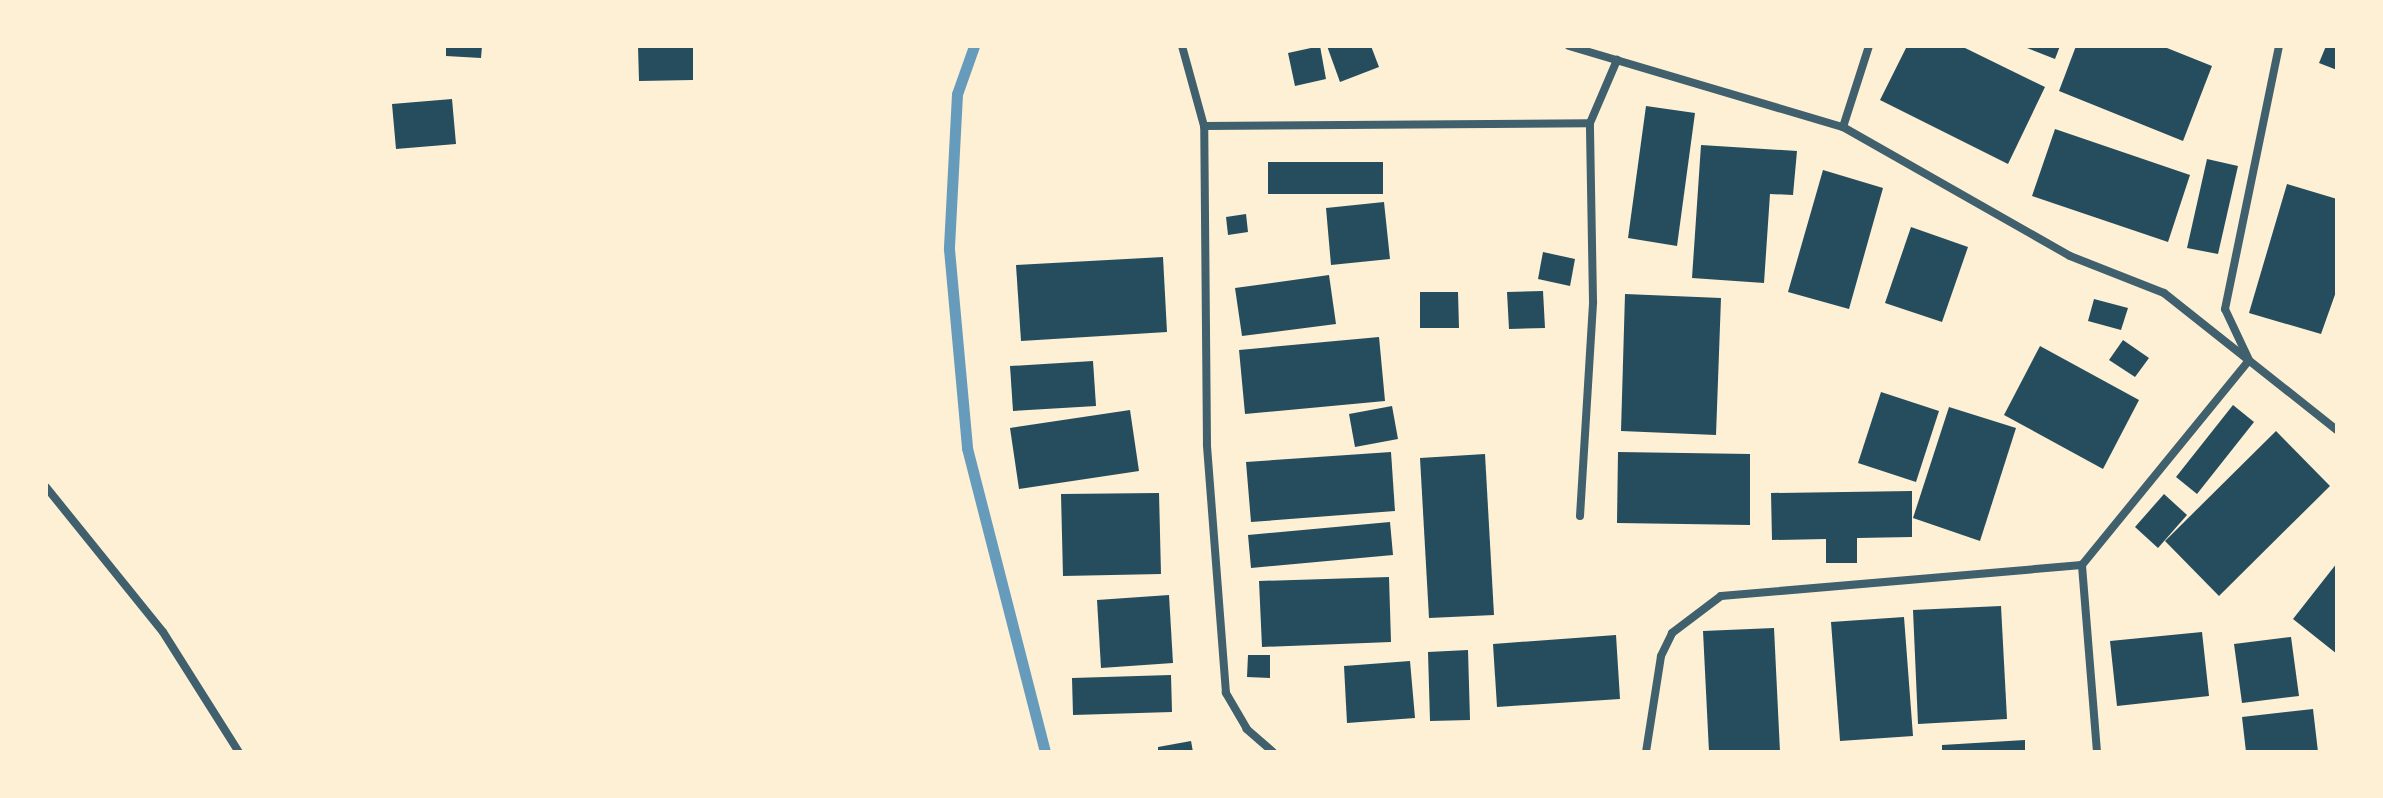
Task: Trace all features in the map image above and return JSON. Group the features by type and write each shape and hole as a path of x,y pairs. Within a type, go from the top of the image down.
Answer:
{"street":[{"path":"1182,46 1204,126 1207,445 1226,693 1247,729 1273,752"},
{"path":"1569,46 1843,127 2070,256 2164,293 2337,430"},
{"path":"1843,127 1869,46"},
{"path":"2249,360 2225,309 2279,46"},
{"path":"1580,516 1593,301 1590,123 1617,60"},
{"path":"1204,126 1590,123"},
{"path":"2097,752 2082,565 2249,360"},
{"path":"46,487 163,632 239,752"},
{"path":"1646,752 1666,644 1672,633 1721,596 2082,565"}],"building":[{"path":"446,46 482,46 481,58 446,56"},
{"path":"638,46 693,46 693,80 639,81"},
{"path":"1320,46 1326,79 1295,86 1288,53"},
{"path":"1327,46 1371,46 1379,67 1340,82"},
{"path":"1907,46 1961,46 2045,87 2008,164 1880,100"},
{"path":"2022,46 2060,46 2055,59"},
{"path":"2076,46 2162,46 2212,66 2183,141 2059,91"},
{"path":"2326,46 2337,46 2337,70 2319,63"},
{"path":"452,99 456,144 396,149 392,104"},
{"path":"1646,106 1695,113 1677,246 1628,238"},
{"path":"2055,129 2190,175 2168,242 2032,196"},
{"path":"1701,145 1797,151 1793,195 1770,194 1764,283 1692,278"},
{"path":"2207,159 2238,166 2218,254 2187,248"},
{"path":"1268,162 1383,162 1383,194 1268,194"},
{"path":"1823,170 1883,188 1849,309 1788,292"},
{"path":"2287,184 2337,199 2337,289 2321,334 2249,313"},
{"path":"1384,202 1390,259 1331,265 1326,208"},
{"path":"1246,214 1248,232 1228,235 1226,217"},
{"path":"1911,227 1968,247 1942,322 1885,303"},
{"path":"1543,252 1575,259 1570,286 1538,279"},
{"path":"1163,257 1167,332 1021,341 1016,265"},
{"path":"1329,275 1336,324 1242,336 1235,288"},
{"path":"1543,291 1545,328 1509,329 1507,292"},
{"path":"1420,292 1458,292 1459,328 1420,328"},
{"path":"1625,294 1721,298 1716,435 1621,431"},
{"path":"2094,299 2128,308 2121,330 2088,321"},
{"path":"1379,337 1385,401 1245,414 1239,350"},
{"path":"2123,340 2149,358 2135,377 2109,360"},
{"path":"2040,346 2139,400 2103,469 2004,415"},
{"path":"1093,361 1096,406 1013,411 1010,366"},
{"path":"1881,392 1939,411 1916,482 1858,463"},
{"path":"2233,405 2254,422 2197,494 2176,477"},
{"path":"1392,406 1398,439 1355,447 1349,414"},
{"path":"1949,407 2016,428 1980,541 1913,518"},
{"path":"1130,410 1139,471 1019,489 1010,428"},
{"path":"2276,431 2330,486 2219,596 2165,541"},
{"path":"1391,452 1395,511 1251,522 1246,462"},
{"path":"1618,452 1750,454 1750,525 1617,523"},
{"path":"1485,454 1494,615 1429,618 1420,458"},
{"path":"1912,491 1912,537 1857,538 1857,563 1826,563 1826,539 1772,540 1771,493"},
{"path":"1159,493 1161,574 1063,576 1061,494"},
{"path":"2164,494 2187,515 2158,548 2135,527"},
{"path":"1390,522 1393,555 1251,568 1248,535"},
{"path":"2337,563 2337,654 2293,619"},
{"path":"1389,577 1391,642 1262,647 1259,581"},
{"path":"1169,595 1173,663 1101,668 1097,600"},
{"path":"2001,606 2007,719 1918,724 1913,610"},
{"path":"1904,617 1913,736 1840,741 1831,622"},
{"path":"1774,628 1780,752 1709,752 1703,631"},
{"path":"2202,632 2209,696 2117,706 2110,641"},
{"path":"1616,635 1620,699 1497,707 1493,644"},
{"path":"2291,637 2299,696 2242,703 2234,644"},
{"path":"1468,650 1470,720 1430,721 1428,652"},
{"path":"1248,655 1270,655 1270,678 1247,677"},
{"path":"1410,661 1415,718 1347,723 1344,666"},
{"path":"1171,675 1172,712 1073,715 1072,678"},
{"path":"2313,709 2318,752 2246,752 2242,717"},
{"path":"2025,740 2025,752 1942,752 1942,745"},
{"path":"1191,741 1193,752 1158,752 1158,747"}],"waterway":[{"path":"974,46 957,94 949,249 967,448 1045,752"}]}
